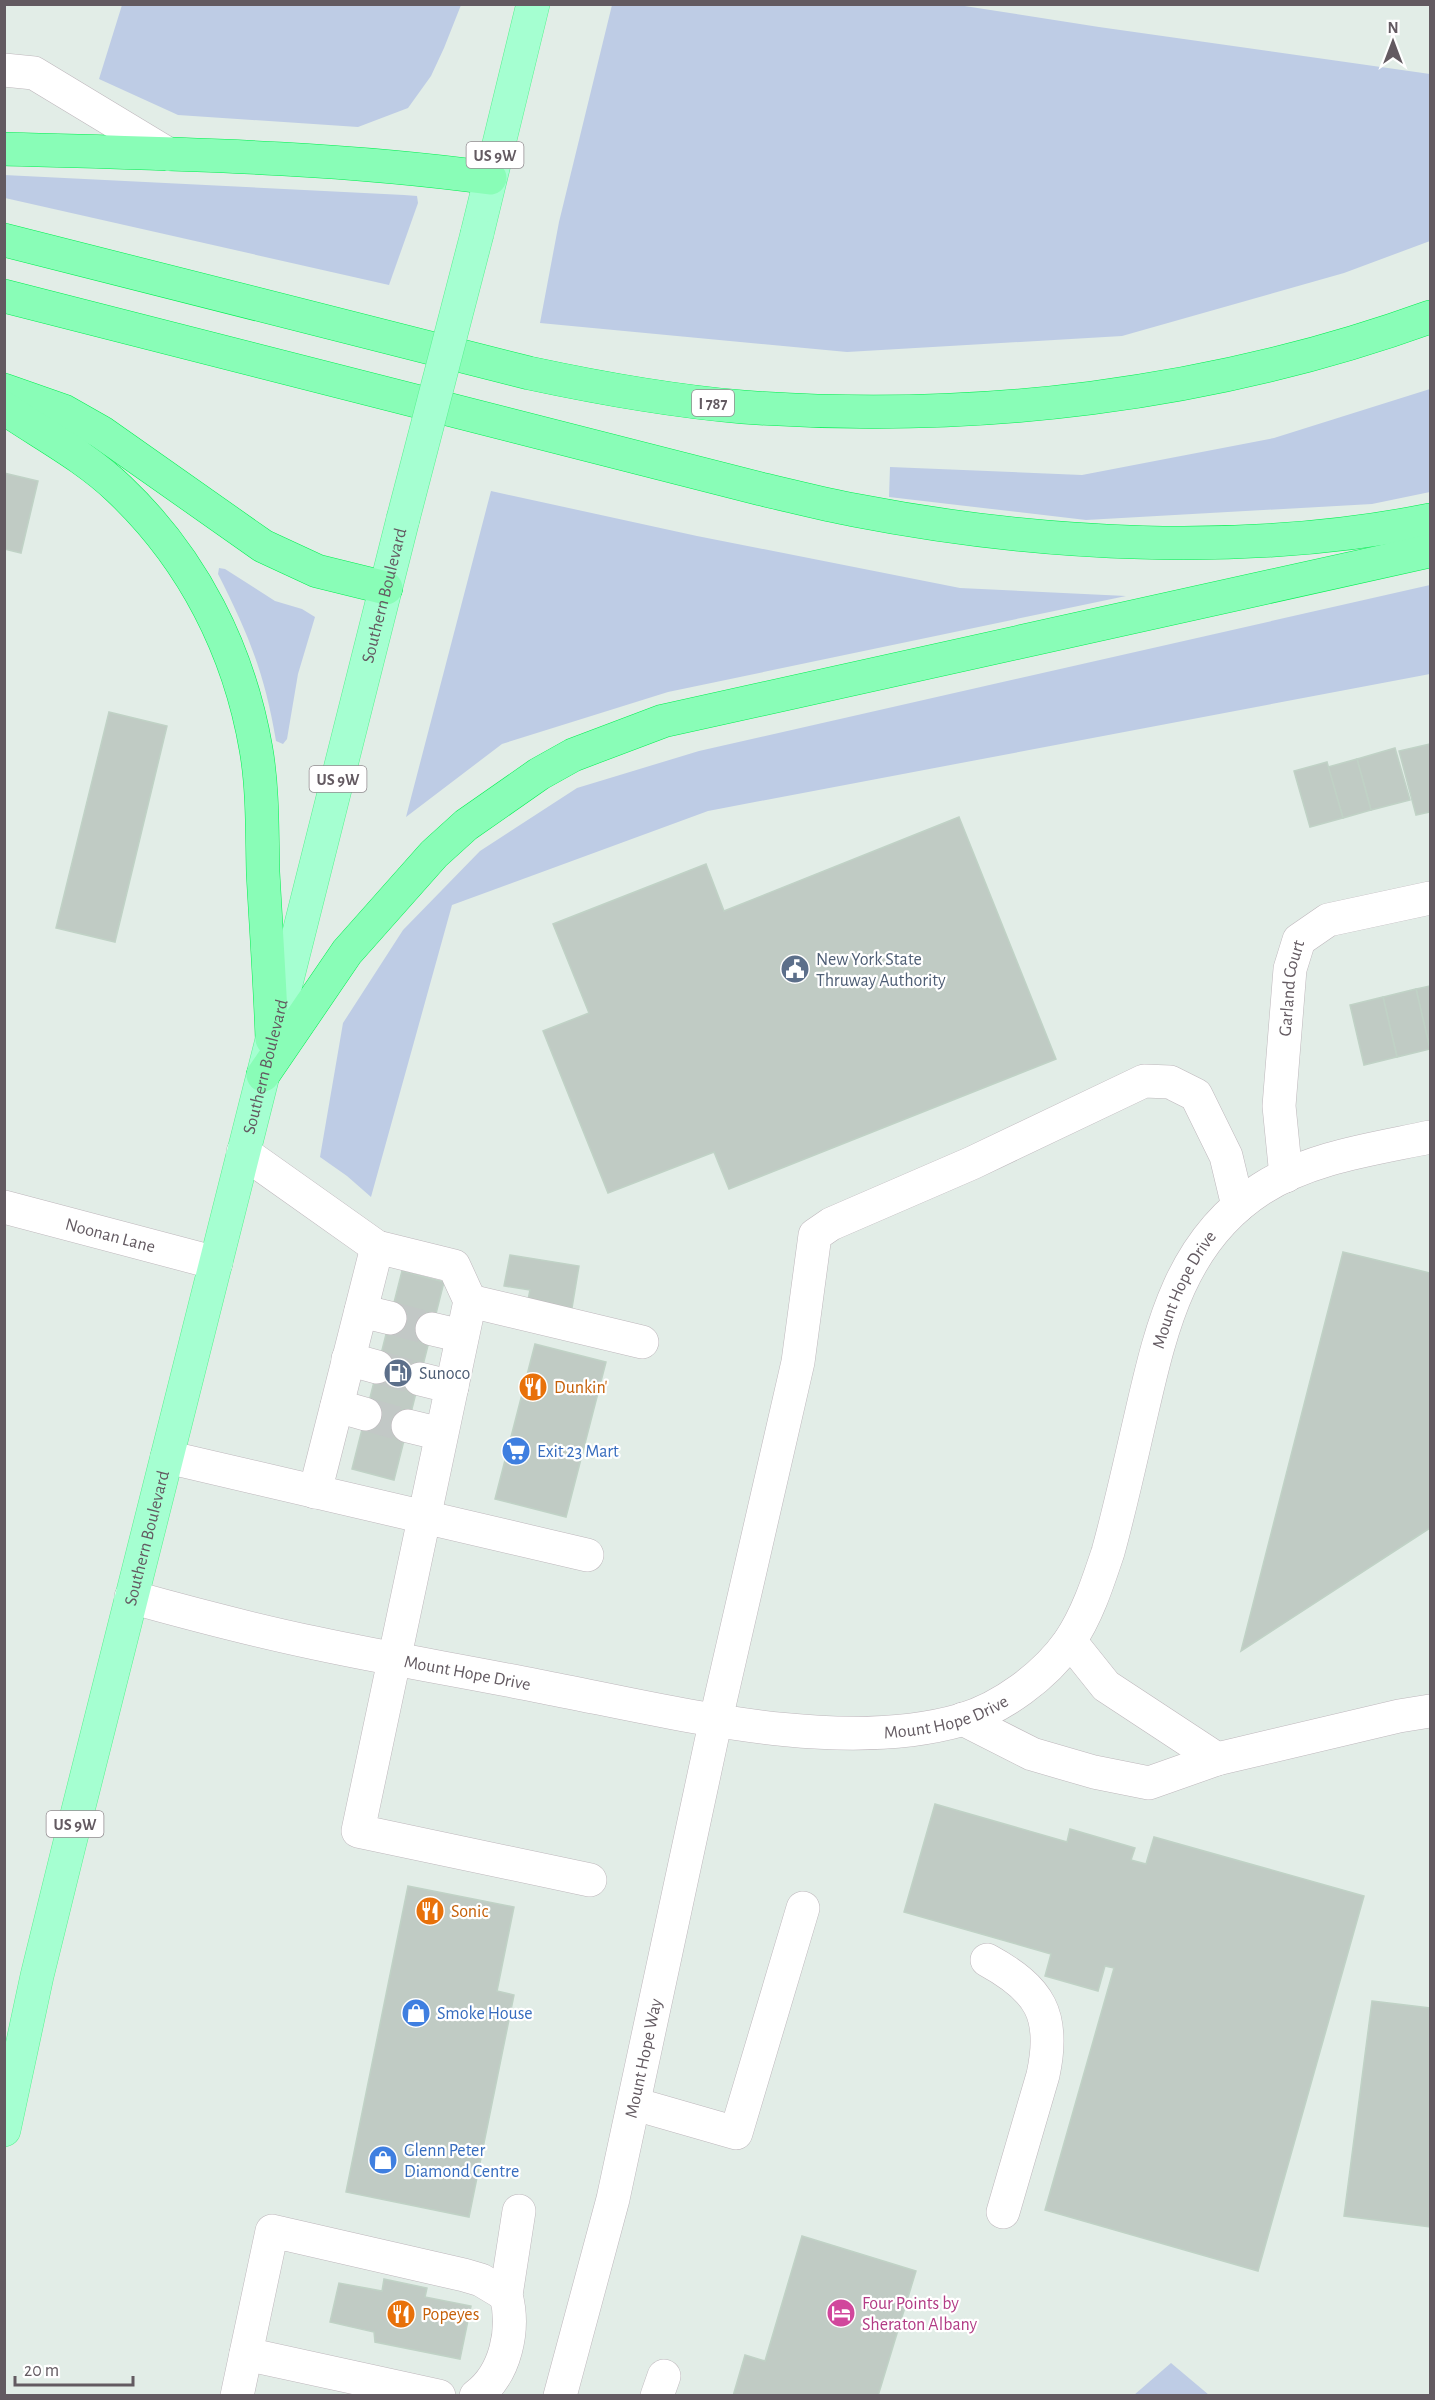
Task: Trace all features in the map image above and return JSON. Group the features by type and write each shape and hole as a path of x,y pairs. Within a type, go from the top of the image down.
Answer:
{"highway":[{"path":"4,149 168,154 418,168 490,178"},
{"name":"I 787","path":"4,240 529,373 597,388 700,402 772,408 845,411 965,410 1032,405 1178,386 1248,370 1385,333 1431,317"},
{"path":"4,296 761,489 853,510 927,522 1019,535 1090,541 1234,542 1302,537 1431,520"},
{"path":"4,390 64,411 101,432 262,546 317,571 386,588"},
{"path":"4,408 81,459 118,488 172,548 196,584 219,627 238,674 257,751 272,1039"},
{"path":"263,1075 347,952 434,854 466,825 538,774 573,755 663,721 695,713 1431,551"}],"main road":[{"name":"Southern Boulevard","path":"4,2130 40,1965 131,1597 477,234 532,4"}],"street":[{"path":"4,70 34,73 168,154"},
{"name":"Garland Court","path":"1287,1176 1279,1106 1290,969 1299,940 1328,920 1431,898"},
{"name":"Mount Hope Way","path":"560,2396 613,2199 635,2104 716,1719 798,1362 815,1235 831,1224 972,1163 1144,1081 1170,1082 1196,1095 1226,1156 1238,1206"},
{"name":"Mount Hope Drive","path":"131,1597 225,1623 319,1644 716,1719 797,1730 840,1733 917,1729 963,1719 995,1705 1022,1688 1048,1666 1070,1641 1098,1582 1108,1552 1165,1319 1193,1258 1213,1232 1238,1206 1263,1188 1287,1176 1342,1156 1431,1137"},
{"path":"243,1152 377,1247 454,1266 470,1301"},
{"name":"Noonan Lane","path":"4,1207 216,1263"},
{"path":"315,1492 351,1410 363,1363 375,1314 377,1247"},
{"path":"470,1301 447,1333 452,1387 358,1831 590,1880"},
{"path":"470,1301 642,1342"},
{"path":"420,1379 452,1387"},
{"path":"408,1426 441,1434"},
{"path":"167,1457 587,1555"},
{"path":"1070,1641 1106,1686 1217,1759"},
{"path":"963,1719 1032,1754 1094,1772 1149,1783 1217,1759 1399,1716 1431,1712"},
{"path":"635,2104 736,2133 803,1908"},
{"path":"987,1960 1011,1974 1027,1989 1041,2007 1048,2029 1048,2053 1043,2075 1003,2212"},
{"path":"476,2396 489,2384 505,2352 509,2329 509,2308 506,2295 519,2211"},
{"path":"237,2396 272,2231 455,2272 480,2280 506,2295"},
{"path":"246,2354 439,2396"}],"shaded area":[{"path":"122,4 461,5 431,76 408,108 358,127 178,115 99,79"},
{"path":"612,5 958,5 1430,74 1430,241 1344,273 1122,336 847,352 540,323 559,222"},
{"path":"4,175 404,195 417,196 418,203 389,285 5,198"},
{"path":"1430,389 1430,492 1372,504 1086,520 889,497 890,467 1082,475 1274,438"},
{"path":"491,491 697,536 960,588 1126,596 668,692 502,744 406,817"},
{"path":"219,568 225,569 275,601 302,609 315,617 298,674 287,739 283,744 276,741 261,674 247,635 218,574"},
{"path":"1430,585 1430,674 708,811 452,905 371,1197 320,1157 343,1023 403,930 480,851 577,788 699,751"},
{"path":"1171,2363 1209,2395 1134,2395"}],"building":[{"path":"4,473 38,481 21,553 4,549"},
{"path":"109,712 167,726 115,942 56,928"},
{"path":"1430,744 1430,812 1416,815 1399,751"},
{"path":"1395,748 1410,800 1371,810 1357,759"},
{"path":"1357,759 1371,810 1343,818 1328,767"},
{"path":"1327,762 1343,818 1310,827 1294,771"},
{"name":"New York State Thruway Authority","path":"959,817 1056,1059 729,1189 714,1152 608,1193 543,1031 589,1013 553,924 706,864 724,911"},
{"path":"1430,986 1430,1049 1416,989"},
{"path":"1416,989 1430,1049 1397,1057 1383,997"},
{"path":"1383,997 1397,1057 1364,1065 1350,1005"},
{"path":"1343,1252 1430,1273 1430,1528 1241,1651"},
{"path":"510,1255 579,1266 572,1308 528,1300 530,1290 504,1286"},
{"name":"Sunoco","path":"402,1271 444,1282 394,1480 352,1469"},
{"path":"535,1344 606,1362 566,1517 495,1499"},
{"path":"935,1804 1067,1842 1070,1829 1135,1848 1131,1860 1146,1864 1154,1837 1364,1896 1258,2271 1045,2210 1114,1968 1105,1966 1098,1991 1045,1976 1051,1954 904,1912"},
{"path":"408,1886 514,1907 497,1991 514,1995 469,2217 346,2192"},
{"path":"1372,2001 1430,2008 1430,2227 1344,2216"},
{"name":"Four Points by Sheraton Albany","path":"802,2236 916,2271 878,2396 733,2396 745,2355 765,2361"},
{"name":"Popeyes","path":"384,2279 427,2288 425,2297 471,2306 460,2359 375,2342 374,2332 330,2322 339,2283 382,2291"}],"tunnel":[{"path":"390,1318 432,1329"},
{"path":"377,1367 420,1379"},
{"path":"365,1414 408,1426"}],"place":[{"name":"New York State Thruway Authority","path":"795,969"},
{"name":"Sunoco","path":"398,1373"},
{"name":"Dunkin'","path":"533,1387"},
{"name":"Exit 23 Mart","path":"516,1451"},
{"name":"Sonic","path":"430,1911"},
{"name":"Smoke House","path":"416,2013"},
{"name":"Glenn Peter Diamond Centre","path":"383,2160"},
{"name":"Four Points by Sheraton Albany","path":"841,2313"},
{"name":"Popeyes","path":"401,2314"}]}
